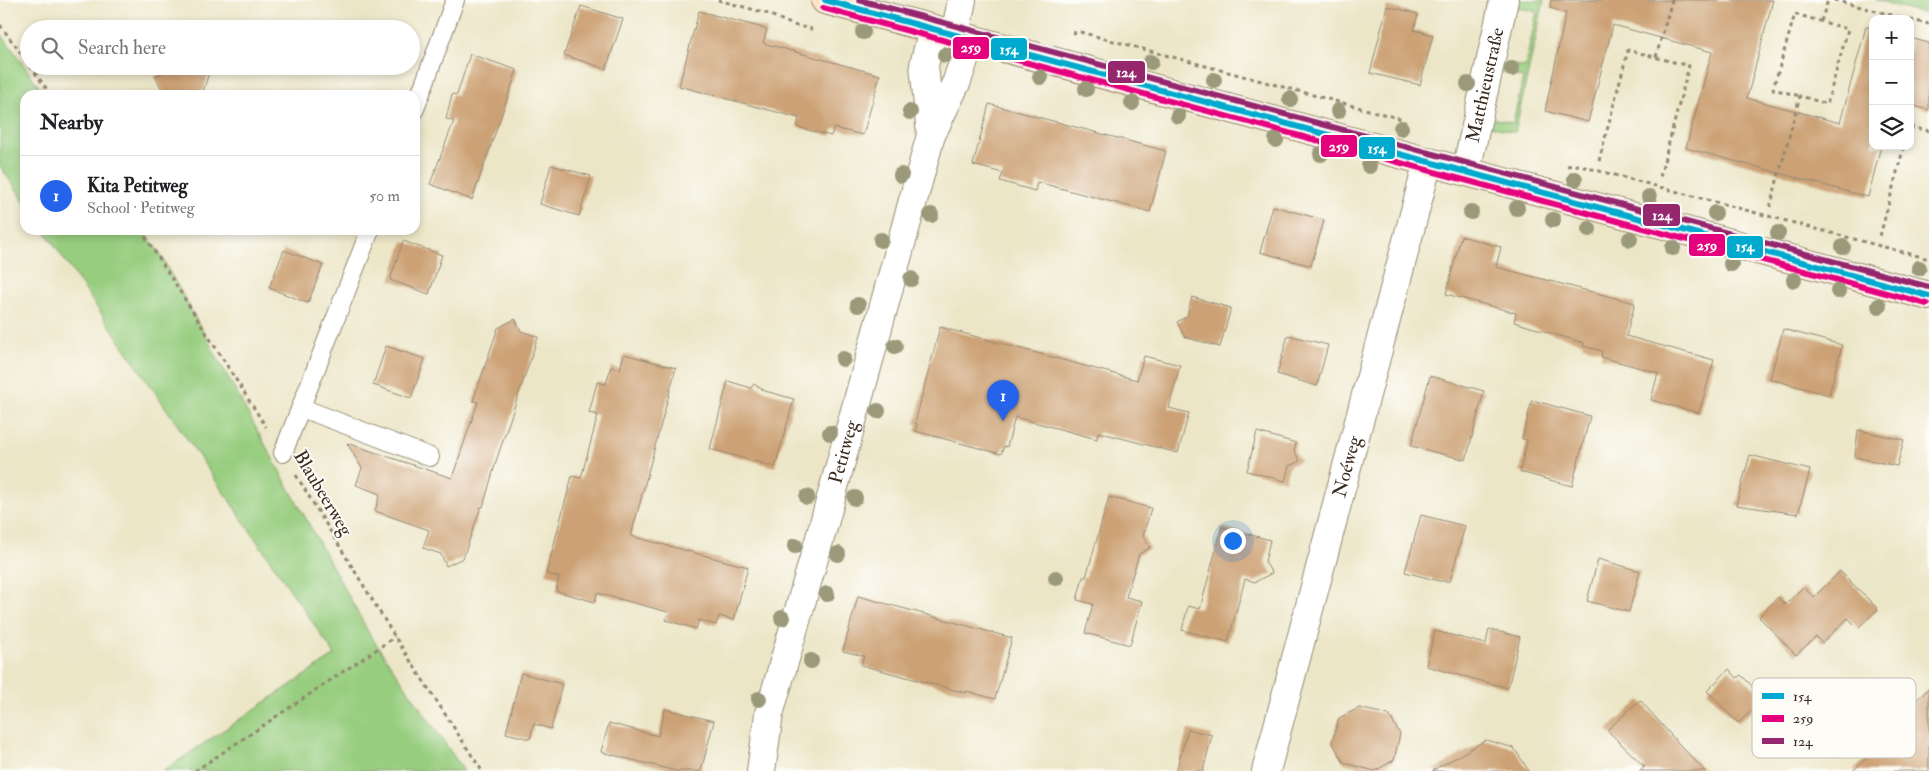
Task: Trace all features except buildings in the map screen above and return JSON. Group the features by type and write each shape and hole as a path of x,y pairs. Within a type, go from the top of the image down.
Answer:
{"street":[{"path":"825,0 1929,296"},
{"path":"953,34 962,0"},
{"name":"Matthieustraße","path":"1466,172 1504,0"},
{"name":"Petitweg","path":"931,135 924,65 953,34"},
{"name":"Petitweg","path":"761,771 769,714 823,528 931,135 957,81 953,34"},
{"name":"Noéweg","path":"1266,771 1428,162"}],"lane":[{"path":"420,95 455,0"},
{"path":"283,453 368,235"},
{"path":"302,408 430,457"}],"path":[{"path":"1656,57 1672,0"},
{"path":"1821,21 1828,0"},
{"path":"1834,0 1893,15"},
{"path":"1795,14 1848,28 1827,104 1800,96 1773,89 1795,14"},
{"path":"1914,20 1929,24"},
{"path":"0,25 20,52"},
{"path":"1599,161 1628,50 1656,57 1689,66 1660,177"},
{"path":"37,75 48,90"},
{"path":"1770,207 1800,96"},
{"path":"1914,127 1929,131"},
{"path":"1880,236 1903,150"},
{"name":"Blaubeerweg","path":"143,235 283,453 395,637 482,771"},
{"path":"195,771 395,637"}],"green space":[{"path":"1517,0 1544,0 1515,132 1490,126 1492,118 1513,123 1523,78 1501,73 1504,63 1525,67 1537,12 1516,7"},
{"path":"1876,0 1929,0 1929,15"},
{"path":"0,32 20,60 20,75 31,75 41,90 20,90 20,195 0,166"},
{"path":"47,235 147,235 159,252 370,635 464,771 163,771 335,655"}],"transit line":[{"name":"154","path":"825,0 1929,296"},
{"name":"124","path":"859,0 1929,287"},
{"name":"259","path":"823,8 1927,304"}],"place":[{"name":"Kita Petitweg","path":"1003,421"}]}
